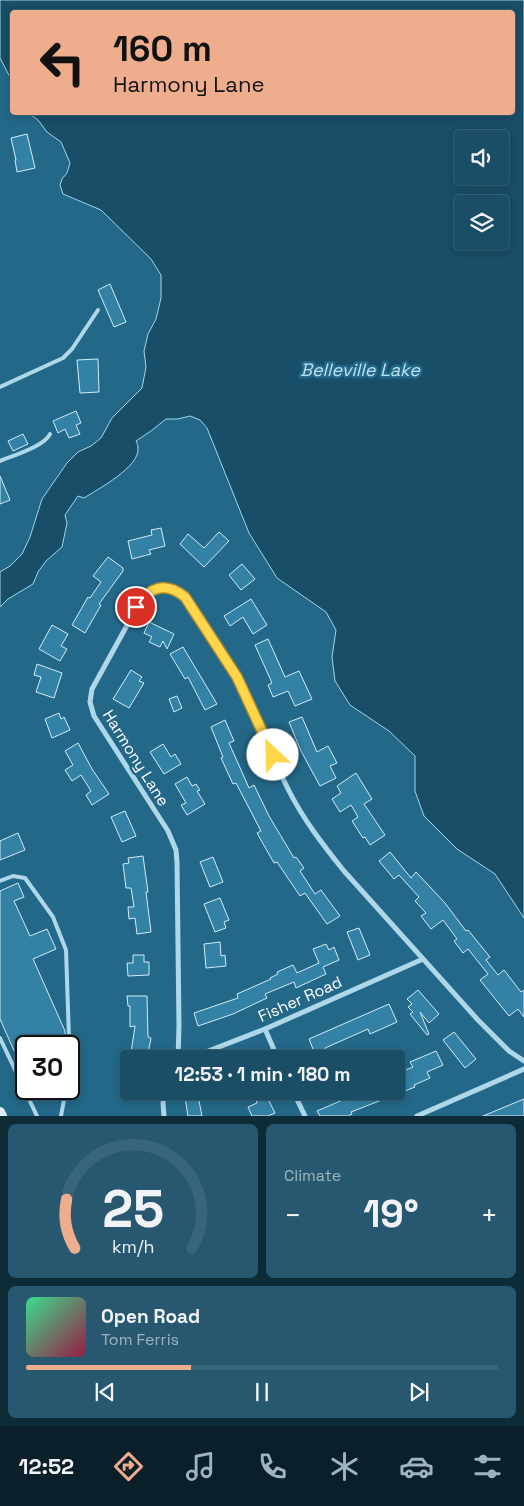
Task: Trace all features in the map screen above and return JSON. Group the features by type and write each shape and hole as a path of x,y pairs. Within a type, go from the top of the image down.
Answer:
{"street":[{"name":"Harmony Lane","path":"181,1050 178,862 176,850 168,831 94,716 90,702 92,689 136,607 144,596 152,590 160,588 178,591 185,597 237,677 288,789 308,823 344,871 509,1051 524,1061"},
{"name":"Fisher Road","path":"212,1050 265,1029 423,959"},
{"path":"265,1029 274,1050"},
{"path":"418,1116 524,1069"},
{"path":"164,1100 164,1116"},
{"path":"297,1100 305,1116"},
{"path":"0,1112 2,1116"}],"lane":[{"path":"0,387 63,358 72,349 98,310"},
{"path":"0,461 38,445 47,440 50,434"},
{"path":"0,881 13,876 25,878 53,917 66,950 69,1035"},
{"path":"0,1038 37,1116"},
{"path":"62,1116 64,1100"}],"water":[{"name":"Belleville Lake","path":"0,0 524,0 524,918 495,874 457,849 424,816 415,791 415,756 389,731 350,705 335,681 332,657 336,630 326,612 277,578 249,533 207,428 200,420 190,416 166,419 136,441 138,447 137,455 125,470 84,498 78,496 65,515 67,523 62,547 46,561 38,572 33,584 8,599 0,607 0,572 10,566 22,554 30,537 42,499 67,463 78,452 91,446 101,438 112,418 142,388 146,367 144,351 148,334 156,319 161,298 161,275 151,259 101,210 63,194 60,185 70,163 61,142 47,132 38,120 31,115 515,115 515,10 10,10 10,77 0,58"}],"building":[{"path":"27,134 35,168 17,172 11,138"},
{"path":"110,284 126,322 114,327 98,290"},
{"path":"98,359 99,392 80,393 77,360"},
{"path":"76,411 81,423 76,425 80,434 69,438 65,429 58,433 53,421"},
{"path":"23,434 28,444 13,451 8,441"},
{"path":"0,476 10,500 0,504"},
{"path":"161,528 165,546 149,550 151,554 132,559 128,541 152,535 151,530"},
{"path":"219,532 229,541 204,567 180,544 188,534 204,548"},
{"path":"108,557 123,568 123,571 99,604 101,605 85,633 72,625 88,597 90,598 101,582 93,576"},
{"path":"242,564 255,579 241,590 229,575"},
{"path":"251,599 267,625 253,634 243,617 230,626 224,616"},
{"path":"149,622 174,634 167,649 163,641 160,647 149,642 152,637 144,633"},
{"path":"52,625 68,634 61,646 67,649 60,661 39,649"},
{"path":"268,639 285,677 299,671 312,699 295,706 288,691 273,697 268,685 272,683 255,645"},
{"path":"183,647 217,704 205,710 188,677 185,679 170,654"},
{"path":"37,664 62,673 54,698 36,692 41,677 34,675"},
{"path":"131,670 142,677 139,681 144,683 129,708 113,699"},
{"path":"177,696 182,708 174,712 169,699"},
{"path":"59,713 61,719 64,717 70,730 52,738 45,719"},
{"path":"302,717 317,752 328,746 337,763 330,766 336,778 320,786 301,751 289,722"},
{"path":"225,720 234,741 229,743 249,788 254,785 269,816 294,858 296,857 304,868 300,871 315,894 321,890 340,916 327,924 305,893 300,896 277,862 274,863 257,833 261,831 236,783 233,784 221,758 223,757 211,727"},
{"path":"78,743 92,769 109,794 92,805 86,795 91,791 81,775 72,781 65,770 73,765 65,751"},
{"path":"163,744 171,757 175,754 181,764 164,774 150,752"},
{"path":"356,773 372,799 364,804 385,835 370,845 352,821 358,817 351,805 340,812 332,799 341,793 337,786"},
{"path":"187,777 192,786 196,784 200,790 197,791 205,804 187,815 181,805 186,803 175,784"},
{"path":"125,811 136,836 122,842 111,817"},
{"path":"18,833 25,850 0,860 0,841"},
{"path":"390,852 411,878 416,872 445,903 466,931 468,930 490,957 486,960 498,975 504,970 521,992 524,990 524,1017 518,1009 509,1016 480,980 488,974 468,949 463,953 454,941 457,939 443,920 431,929 421,916 426,913 415,901 419,897 399,875 394,879 379,861"},
{"path":"143,856 151,932 137,934 135,918 129,919 128,907 134,907 131,888 126,888 123,864 129,863 128,858"},
{"path":"213,857 223,882 210,887 200,862"},
{"path":"18,883 24,897 14,901 30,936 47,929 56,949 33,959 65,1031 65,1035 15,1035 15,1053 0,1019 0,891"},
{"path":"220,898 229,920 224,922 226,928 215,932 204,904"},
{"path":"359,928 370,955 358,960 347,932"},
{"path":"220,942 221,956 225,955 226,966 206,968 204,944"},
{"path":"326,944 329,950 334,947 339,960 323,967 326,974 296,988 294,982 265,994 267,998 233,1014 198,1026 194,1013 238,998 237,994 271,979 278,974 277,972 293,965 297,973 319,963 313,949"},
{"path":"133,955 144,955 144,962 149,962 149,975 128,976 127,963 133,963"},
{"path":"418,990 439,1014 429,1023 420,1012 429,1034 427,1035 410,1014 413,1012 408,1007 412,1004 407,999"},
{"path":"127,996 147,996 148,1037 151,1038 149,1050 131,1050 135,1026 130,1027 130,1006 128,1006"},
{"path":"389,1004 397,1022 370,1034 368,1029 325,1048 326,1050 311,1050 313,1049 309,1039"},
{"path":"454,1032 476,1059 465,1068 443,1040"},
{"path":"436,1051 443,1065 427,1072 430,1078 405,1091 405,1070 413,1067 410,1062"},
{"path":"524,1099 524,1116 483,1116"},
{"path":"185,1100 199,1100 202,1116 188,1116"},
{"path":"256,1100 268,1100 275,1113 268,1116 252,1116 248,1107 257,1103"},
{"path":"343,1100 382,1100 351,1112 352,1114 348,1116 320,1116 317,1111"}],"route":[{"path":"136,607 144,596 152,590 160,588 174,589 185,597 237,677 273,755"}]}
